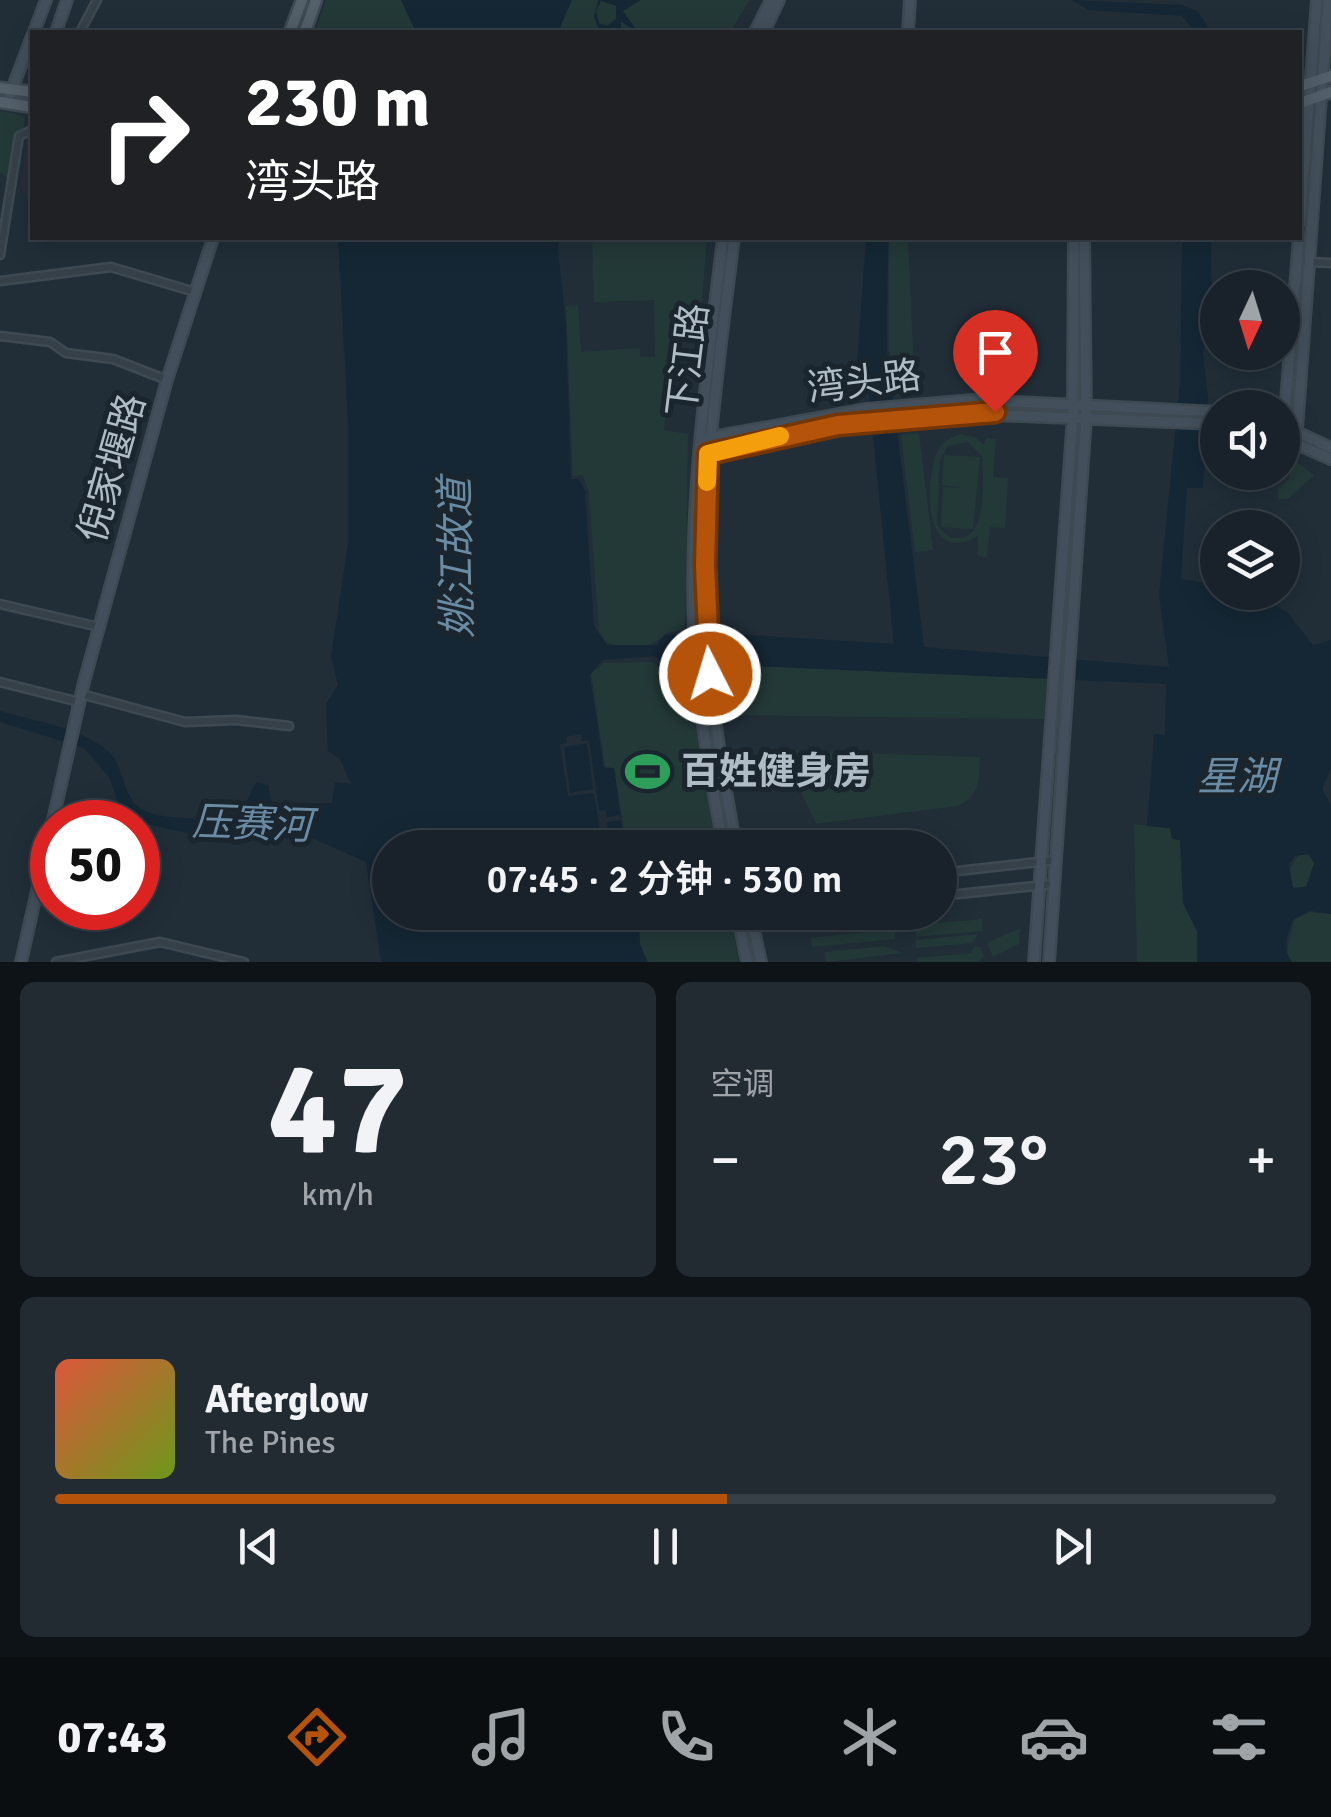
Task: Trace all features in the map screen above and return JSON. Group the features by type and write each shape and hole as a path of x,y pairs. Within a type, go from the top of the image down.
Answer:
{"main road":[{"path":"35,30 46,0"},
{"path":"57,30 67,0"},
{"path":"291,30 302,0"},
{"path":"306,30 316,0"},
{"path":"756,30 771,0"},
{"path":"765,30 779,0"},
{"path":"908,30 910,0"},
{"path":"1302,162 1305,85 1317,0"},
{"path":"1300,409 1326,94 1328,0"},
{"path":"30,40 6,89 4,102 30,101"},
{"path":"1305,85 1326,78"},
{"path":"6,89 30,100"},
{"path":"1304,102 1326,94"},
{"name":"倪家堰路","path":"21,962 80,698 168,380 212,240"},
{"name":"下江路","path":"721,830 694,629 704,439 723,240"},
{"name":"下江路","path":"709,396 734,240"},
{"path":"1034,962 1073,402 1074,240"},
{"path":"1049,962 1086,417 1084,240"},
{"path":"1287,390 1299,240"},
{"name":"湾头路","path":"703,456 900,405 973,400 1200,410"},
{"name":"湾头路","path":"704,439 868,415 995,412 1200,422"},
{"path":"1300,439 1331,448"},
{"path":"1300,439 1331,459"},
{"name":"下江路","path":"703,456 706,632 733,830"},
{"path":"1042,832 1058,832"},
{"path":"740,930 746,962"},
{"path":"753,930 760,962"}],"street":[{"path":"81,30 98,0"},
{"path":"0,255 4,200 14,180 20,136 30,131"},
{"path":"1310,262 1331,263"},
{"path":"0,281 111,268 195,292"},
{"path":"0,336 50,342 66,353 114,359 168,380"},
{"path":"0,604 99,627"},
{"path":"0,682 185,722 236,720 289,726"},
{"path":"957,871 1056,860"},
{"path":"957,894 1054,884"},
{"path":"56,962 160,942 244,962"}],"shaded area":[{"path":"28,122 30,195 21,192"}],"green space":[{"path":"326,0 750,0 731,30 316,30"},
{"path":"0,111 25,116 17,188 0,171"},
{"path":"592,240 707,240 699,337 675,335 664,430 688,434 685,630 666,633 639,647 607,643 599,632 589,493 583,475 573,476 566,306 578,305 581,352 640,348 640,357 655,357 654,300 594,302"},
{"path":"889,240 908,240 915,394 897,397 889,348"},
{"path":"919,433 933,550 915,552 901,435"},
{"path":"960,434 975,437 984,445 986,438 996,439 993,477 1008,478 1005,528 990,527 987,557 978,556 978,536 959,543 945,539 936,528 931,512 935,458 942,445","holes":["968,442 982,456 979,519 967,536 950,537 937,524 940,459 948,446"]},
{"path":"944,455 980,457 973,529 941,527 943,487 963,488 942,485"},
{"path":"1300,465 1314,475 1300,488"},
{"path":"1277,490 1298,490 1289,498 1279,499"},
{"path":"652,662 660,668 689,669 714,830 624,830 614,768 605,767 591,673 604,663"},
{"path":"719,662 1047,679 1044,719 723,715"},
{"path":"796,751 980,757 978,780 970,798 957,806 816,824 799,787"},
{"path":"1134,824 1171,828 1172,839 1180,840 1183,903 1197,931 1197,962 1137,962"},
{"path":"1299,855 1311,855 1314,863 1308,885 1296,889 1290,885 1287,873"},
{"path":"1310,912 1331,914 1331,962 1292,962 1286,955 1294,920"},
{"path":"982,919 983,931 916,937 915,930 957,930 957,921"},
{"path":"1020,928 1019,944 993,957 987,943"},
{"path":"640,930 733,930 739,962 649,962 640,945"},
{"path":"895,930 895,939 812,947 811,938"},
{"path":"978,934 972,943 916,948 915,940"},
{"path":"884,946 903,953 826,962 825,952"},
{"path":"974,947 980,947 984,955 979,962 917,962 917,958 971,953"}],"water":[{"path":"401,0 572,0 559,30 415,30"},
{"path":"598,0 641,0 623,11 637,30 621,22 621,30 599,30 594,17","holes":["601,1 616,6 616,19 607,26 599,23 596,11"]},
{"path":"1071,0 1182,5 1197,11 1211,30 1194,30 1182,16 1089,10"},
{"path":"338,240 557,240 566,327 571,479 579,479 585,491 594,626 607,645 657,645 665,635 719,633 894,644 868,387 855,388 866,240 888,240 887,350 924,647 1169,667 1159,595 1180,383 1182,240 1211,240 1211,270 1200,270 1200,370 1205,370 1207,390 1200,390 1200,488 1187,488 1181,579 1200,582 1200,610 1283,610 1313,645 1331,640 1331,769 1322,789 1331,805 1331,914 1310,911 1294,919 1287,941 1292,962 1197,962 1197,931 1183,903 1180,840 1172,839 1170,828 1147,826 1154,734 1165,735 1166,684 661,662 656,656 602,660 590,675 604,768 614,768 623,830 372,830 372,902 366,862 307,836 301,840 246,833 232,843 160,827 160,815 184,818 241,814 256,782 268,785 272,804 332,803 335,782 351,784 340,759 328,751 326,704 338,685 331,657 348,543 348,424","holes":["1308,854 1314,863 1306,887 1293,888 1289,864 1295,856"]},
{"path":"0,711 73,731 99,744 114,758 132,800 117,800 109,777 84,748 0,722"},
{"path":"376,930 639,930 647,962 381,962"}],"pier":[{"path":"581,734 582,741 589,740 599,811 606,810 607,817 620,815 621,820 607,822 608,829 600,830 594,793 568,796 560,744 567,743 566,737","holes":["587,743 593,789 570,793 564,747"]}],"slow traffic":[{"path":"707,482 708,454 780,436"}],"place":[{"name":"百姓健身房","path":"648,771"}],"route":[{"path":"710,674 705,566 708,454 838,425 945,413 995,412"}],"water label":[{"name":"姚江故道","path":"457,558"},
{"name":"星湖","path":"1237,777"},
{"name":"压赛河","path":"252,824"}]}
